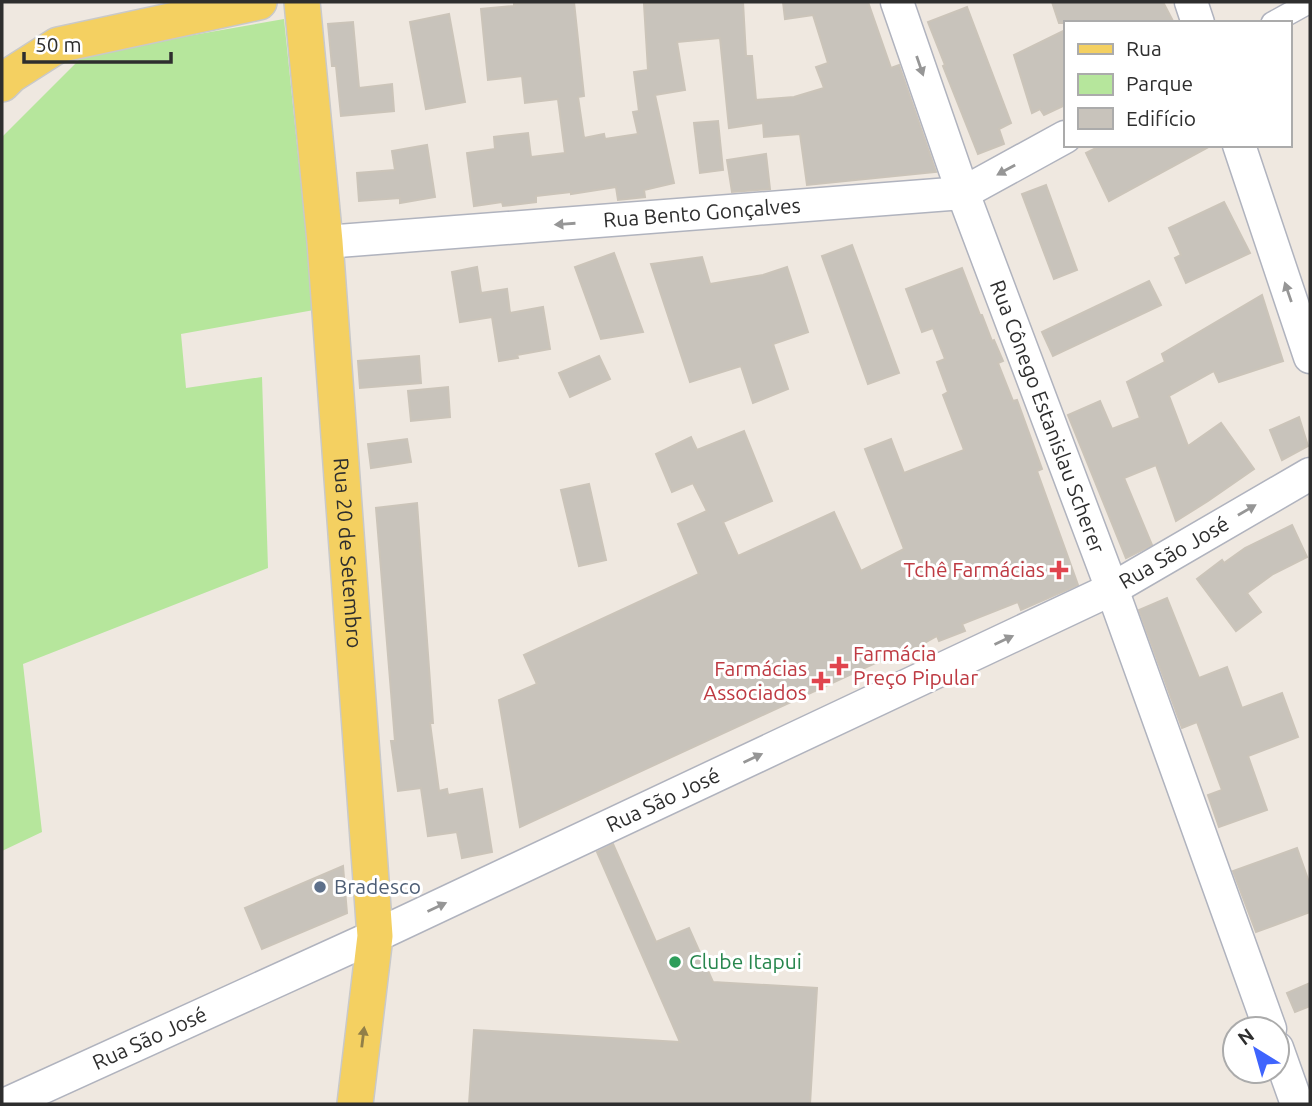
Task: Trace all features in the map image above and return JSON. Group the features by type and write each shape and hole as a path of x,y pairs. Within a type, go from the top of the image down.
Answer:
{"main road":[{"path":"2,84 11,75 58,45 259,2"},
{"name":"Rua 20 de Setembro","path":"302,2 325,242 375,936 355,1104"}],"street":[{"name":"Rua Cônego Estanislau Scherer","path":"897,2 963,193 1112,589 1265,1015"},
{"path":"1191,2 1197,21"},
{"path":"1276,21 1310,2"},
{"name":"Rua Bento Gonçalves","path":"325,242 963,193 1064,138"},
{"path":"1240,147 1310,357"},
{"name":"Rua São José","path":"6,1104 375,936 1112,589 1310,474"},
{"path":"1290,1085 1297,1104"}],"green space":[{"path":"284,19 314,310 181,334 186,388 262,377 268,568 23,664 42,832 2,851 2,137 85,54"}],"building":[{"path":"531,2 574,2 584,96 578,97 584,138 604,134 605,139 638,134 633,112 639,111 634,72 648,70 644,4 743,2 746,56 752,56 756,100 794,97 824,88 816,67 828,63 813,15 785,19 783,2 868,2 891,68 899,65 936,172 807,185 800,134 764,137 763,123 729,128 720,38 677,42 685,90 655,95 674,183 644,190 645,197 618,200 616,187 536,196 536,202 503,206 502,202 474,206 467,153 495,149 494,137 528,133 531,157 565,153 558,99 525,103 522,76 488,80 481,9"},
{"path":"1052,2 1163,2 1173,21 1064,21 1059,23"},
{"path":"967,7 1011,123 999,129 1004,144 978,154 928,22"},
{"path":"449,14 465,102 426,109 410,22"},
{"path":"353,22 359,88 392,84 394,111 341,116 328,24"},
{"path":"1064,30 1064,105 1044,115 1040,109 1032,113 1014,55"},
{"path":"718,121 723,170 700,173 694,123"},
{"path":"427,145 435,197 400,203 400,198 359,201 357,173 395,170 392,151"},
{"path":"1098,147 1208,147 1109,201 1086,153"},
{"path":"766,154 770,189 732,192 727,160"},
{"path":"1046,185 1077,270 1054,279 1022,194"},
{"path":"1224,202 1250,253 1186,283 1175,258 1181,255 1169,228"},
{"path":"852,245 899,373 868,384 822,256"},
{"path":"614,253 643,332 601,339 575,267"},
{"path":"702,257 710,284 763,275 787,267 808,332 773,344 788,389 753,403 741,366 690,382 651,264"},
{"path":"477,267 481,293 507,289 510,313 543,307 550,349 499,361 492,317 460,322 452,272"},
{"path":"962,268 980,315 1003,361 998,363 1013,401 1017,400 1042,469 1037,471 1078,585 1021,610 1018,602 962,624 965,631 939,641 937,636 912,650 910,647 520,827 499,700 537,684 524,655 699,574 678,524 707,511 693,483 672,492 656,454 691,437 697,450 744,431 772,501 723,522 738,556 834,512 861,571 904,549 865,449 891,439 904,473 964,450 943,395 948,392 937,362 945,359 933,328 922,332 906,289"},
{"path":"1149,281 1161,305 1053,356 1042,332"},
{"path":"1262,295 1283,361 1219,382 1214,371 1169,396 1188,446 1221,423 1254,469 1176,521 1156,465 1124,478 1152,545 1126,558 1068,415 1100,401 1112,429 1140,418 1127,382 1165,362 1162,354"},
{"path":"419,356 421,383 360,388 358,361"},
{"path":"599,356 610,379 570,397 559,373"},
{"path":"448,387 450,417 411,421 408,391"},
{"path":"1299,417 1308,446 1282,460 1270,430"},
{"path":"407,439 411,462 371,468 368,444"},
{"path":"589,484 606,560 579,566 561,490"},
{"path":"417,503 433,723 430,723 439,791 447,789 448,795 482,789 492,852 462,858 457,832 428,836 421,788 398,791 391,741 395,741 376,508"},
{"path":"1292,525 1307,557 1273,574 1247,593 1261,612 1236,631 1197,579 1222,560 1224,563 1245,548"},
{"path":"1167,598 1199,678 1227,667 1242,708 1282,693 1298,737 1248,756 1267,810 1219,827 1208,795 1222,790 1197,722 1182,728 1139,610"},
{"name":"Clube Itapui","path":"613,844 656,942 689,928 713,982 817,988 810,1104 469,1104 474,1030 680,1042 597,852"},
{"path":"1297,848 1310,885 1310,912 1256,932 1233,871"},
{"name":"Bradesco","path":"343,866 347,913 262,949 245,908"},
{"path":"1310,983 1310,1006 1295,1012 1287,993"}],"place":[{"name":"Tchê Farmácias","path":"1059,570"},
{"name":"Farmácia Preço Pipular","path":"839,666"},
{"name":"Farmácias Associados","path":"821,681"},
{"name":"Bradesco","path":"320,887"},
{"name":"Clube Itapui","path":"675,962"}]}
